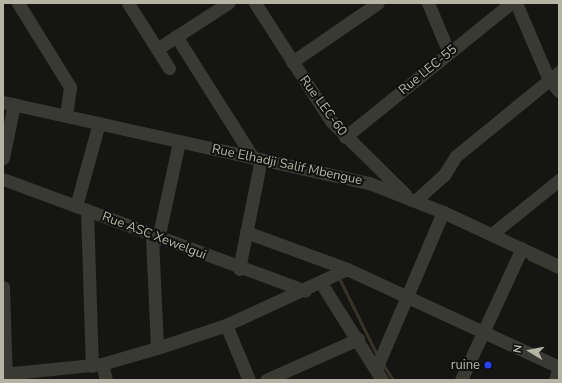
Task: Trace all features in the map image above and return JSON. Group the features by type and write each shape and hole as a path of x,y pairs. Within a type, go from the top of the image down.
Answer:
{"street":[{"path":"18,3 70,87 66,115"},
{"path":"128,3 169,68"},
{"path":"157,49 228,3"},
{"name":"Rue LEC-60","path":"255,3 292,62 345,137 411,198"},
{"path":"292,62 378,3"},
{"path":"428,3 449,53"},
{"name":"Rue LEC-55","path":"345,137 511,3"},
{"path":"516,3 554,76 559,91"},
{"path":"176,36 257,159 239,269"},
{"path":"411,198 444,175 456,156 554,76"},
{"path":"3,158 9,103"},
{"name":"Rue Elhadji Salif Mbengue","path":"9,103 369,183 411,198 559,266"},
{"path":"99,123 82,208 97,365 106,380"},
{"path":"157,348 155,238 180,142"},
{"name":"Rue ASC Xewelgui","path":"3,179 82,208 155,238 239,269 305,291"},
{"path":"492,234 559,180"},
{"path":"379,375 443,212"},
{"path":"246,232 347,269 484,331 559,367 555,380"},
{"path":"461,380 522,248"},
{"path":"3,287 5,376 97,365 157,348 226,325 305,291 347,269"},
{"path":"321,283 358,339 379,375"},
{"path":"226,325 250,380"},
{"path":"266,380 358,339"}],"waterway":[{"path":"529,259 559,273"},
{"path":"339,278 377,355"},
{"path":"382,363 393,380"}],"place":[{"name":"ruine","path":"488,365"}]}
